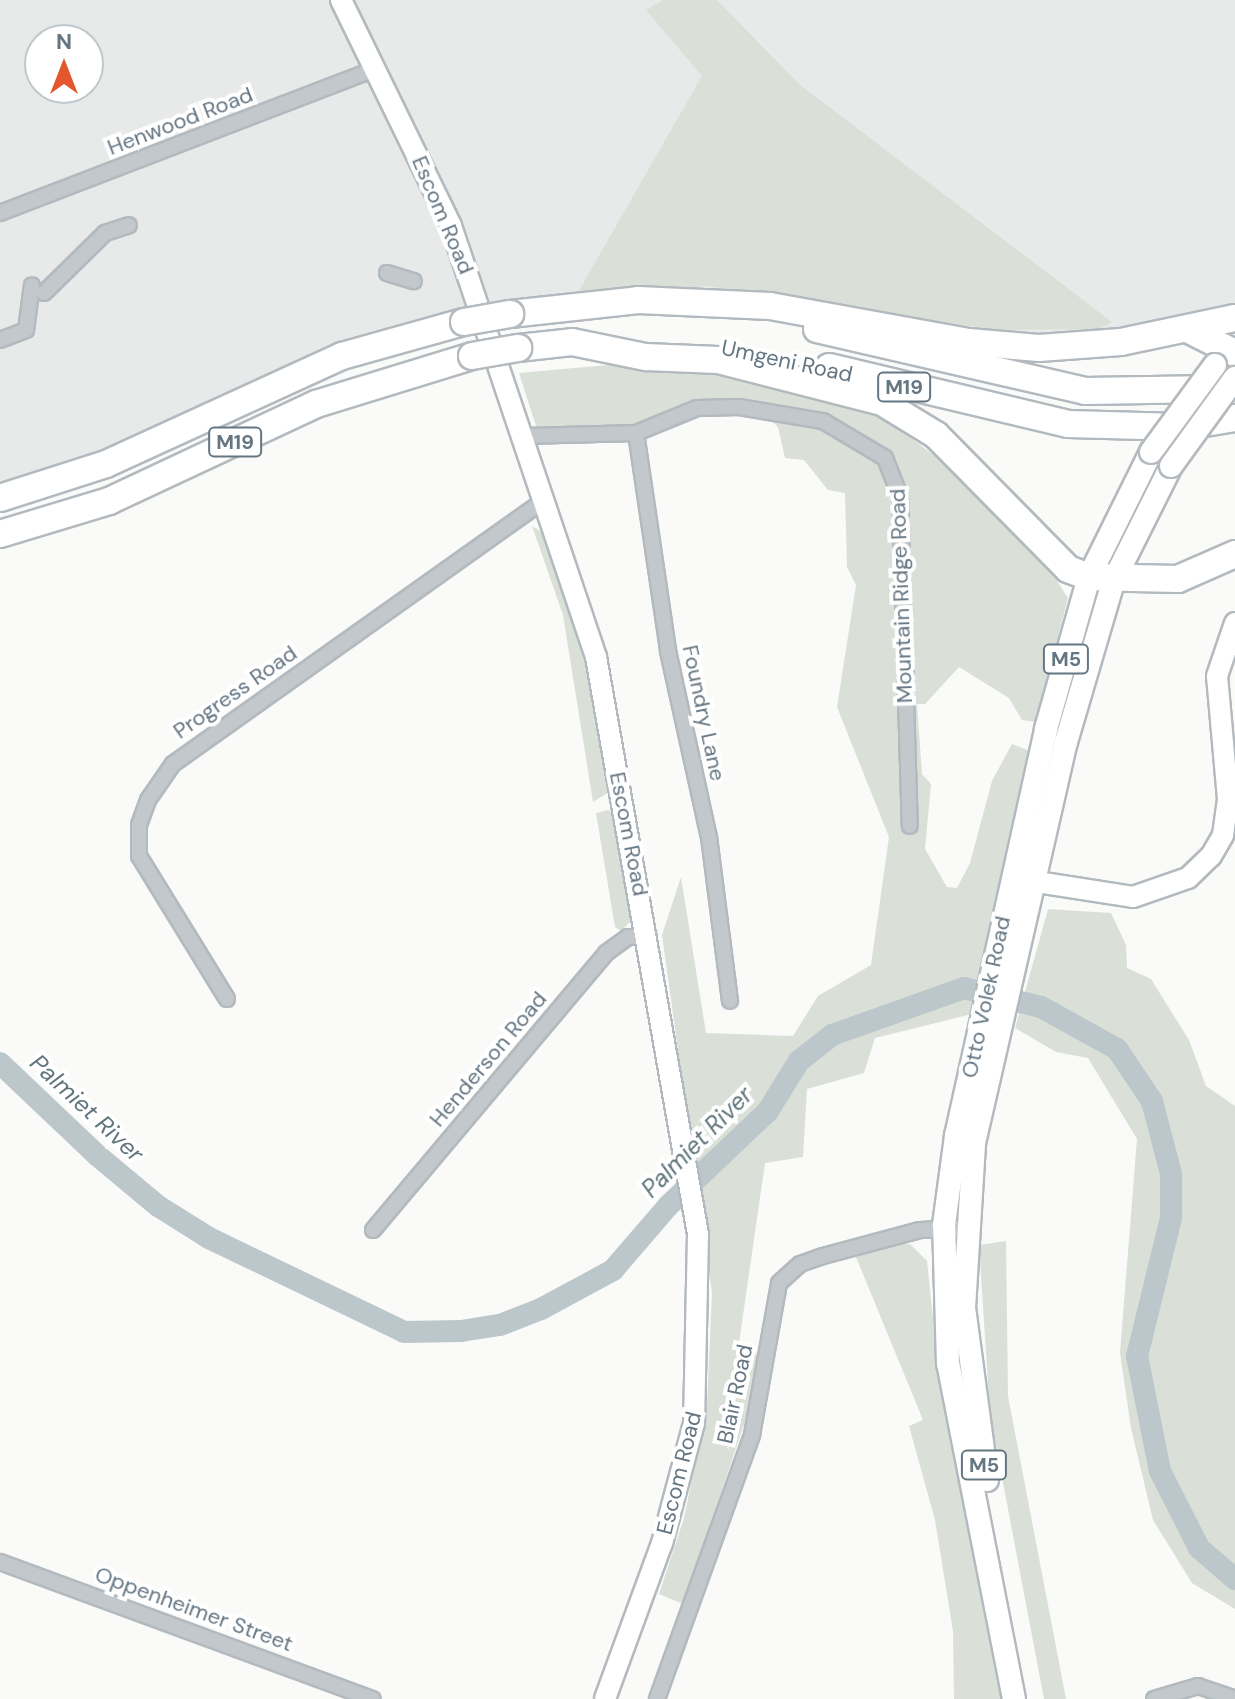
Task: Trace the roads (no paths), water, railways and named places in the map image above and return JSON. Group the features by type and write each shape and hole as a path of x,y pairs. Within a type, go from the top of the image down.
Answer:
{"highway":[{"path":"607,306 638,300 770,306 1013,347 1094,346 1235,318"},
{"name":"M19","path":"0,498 106,464 342,356 464,322 510,314 607,306"},
{"name":"Umgeni Road","path":"607,306 755,315 1085,391 1153,394 1235,384"},
{"path":"1187,329 1228,351"},
{"name":"M19","path":"0,534 109,501 375,382 472,356 572,342"},
{"path":"572,342 646,357 750,366 882,402 936,435 1068,569 1101,580 1178,579 1235,554"},
{"name":"Umgeni Road","path":"572,342 678,342 778,355 1068,424 1169,428 1235,418"}],"main road":[{"name":"Otto Volek Road","path":"1001,975 1012,877 1101,580 1151,452 1228,351"},
{"name":"Otto Volek Road","path":"1014,1699 948,1364 955,1226 974,1143 994,1005 1001,975 1034,882 1101,580 1171,466 1235,378"},
{"name":"Otto Volek Road","path":"955,1226 967,1363 1029,1699"}],"street":[{"name":"Escom Road","path":"341,0 451,226 525,436 596,657 649,937 692,1195 700,1295 694,1423 662,1543 605,1699"},
{"name":"Henwood Road","path":"0,213 376,69"},
{"path":"0,340 26,330 38,289 105,233 129,225"},
{"path":"387,273 414,281"},
{"name":"Mountain Ridge Road","path":"525,436 636,433 697,408 783,412 841,429 892,467 900,496 910,826"},
{"name":"Foundry Lane","path":"636,433 668,651 709,837 730,1001"},
{"name":"Progress Road","path":"227,999 139,856 139,825 148,800 173,764 544,500"},
{"path":"1012,877 1133,897 1188,878 1211,856 1223,835 1228,799 1217,676 1235,623"},
{"name":"Henderson Road","path":"373,1230 606,953 628,937 649,937"},
{"name":"Blair Road","path":"657,1699 752,1435 779,1283 800,1264 823,1256 955,1226"},
{"name":"Oppenheimer Street","path":"0,1562 373,1699"},
{"path":"1154,1699 1198,1686 1235,1699"}],"waterway":[{"name":"Palmiet River","path":"0,1063 98,1156 158,1206 209,1238 404,1332 461,1331 500,1325 541,1309 613,1270 668,1206 768,1111 799,1061 832,1035 964,988 1041,1007 1117,1049 1152,1101 1171,1174 1171,1218 1137,1356 1160,1471 1199,1548 1235,1579"}]}
